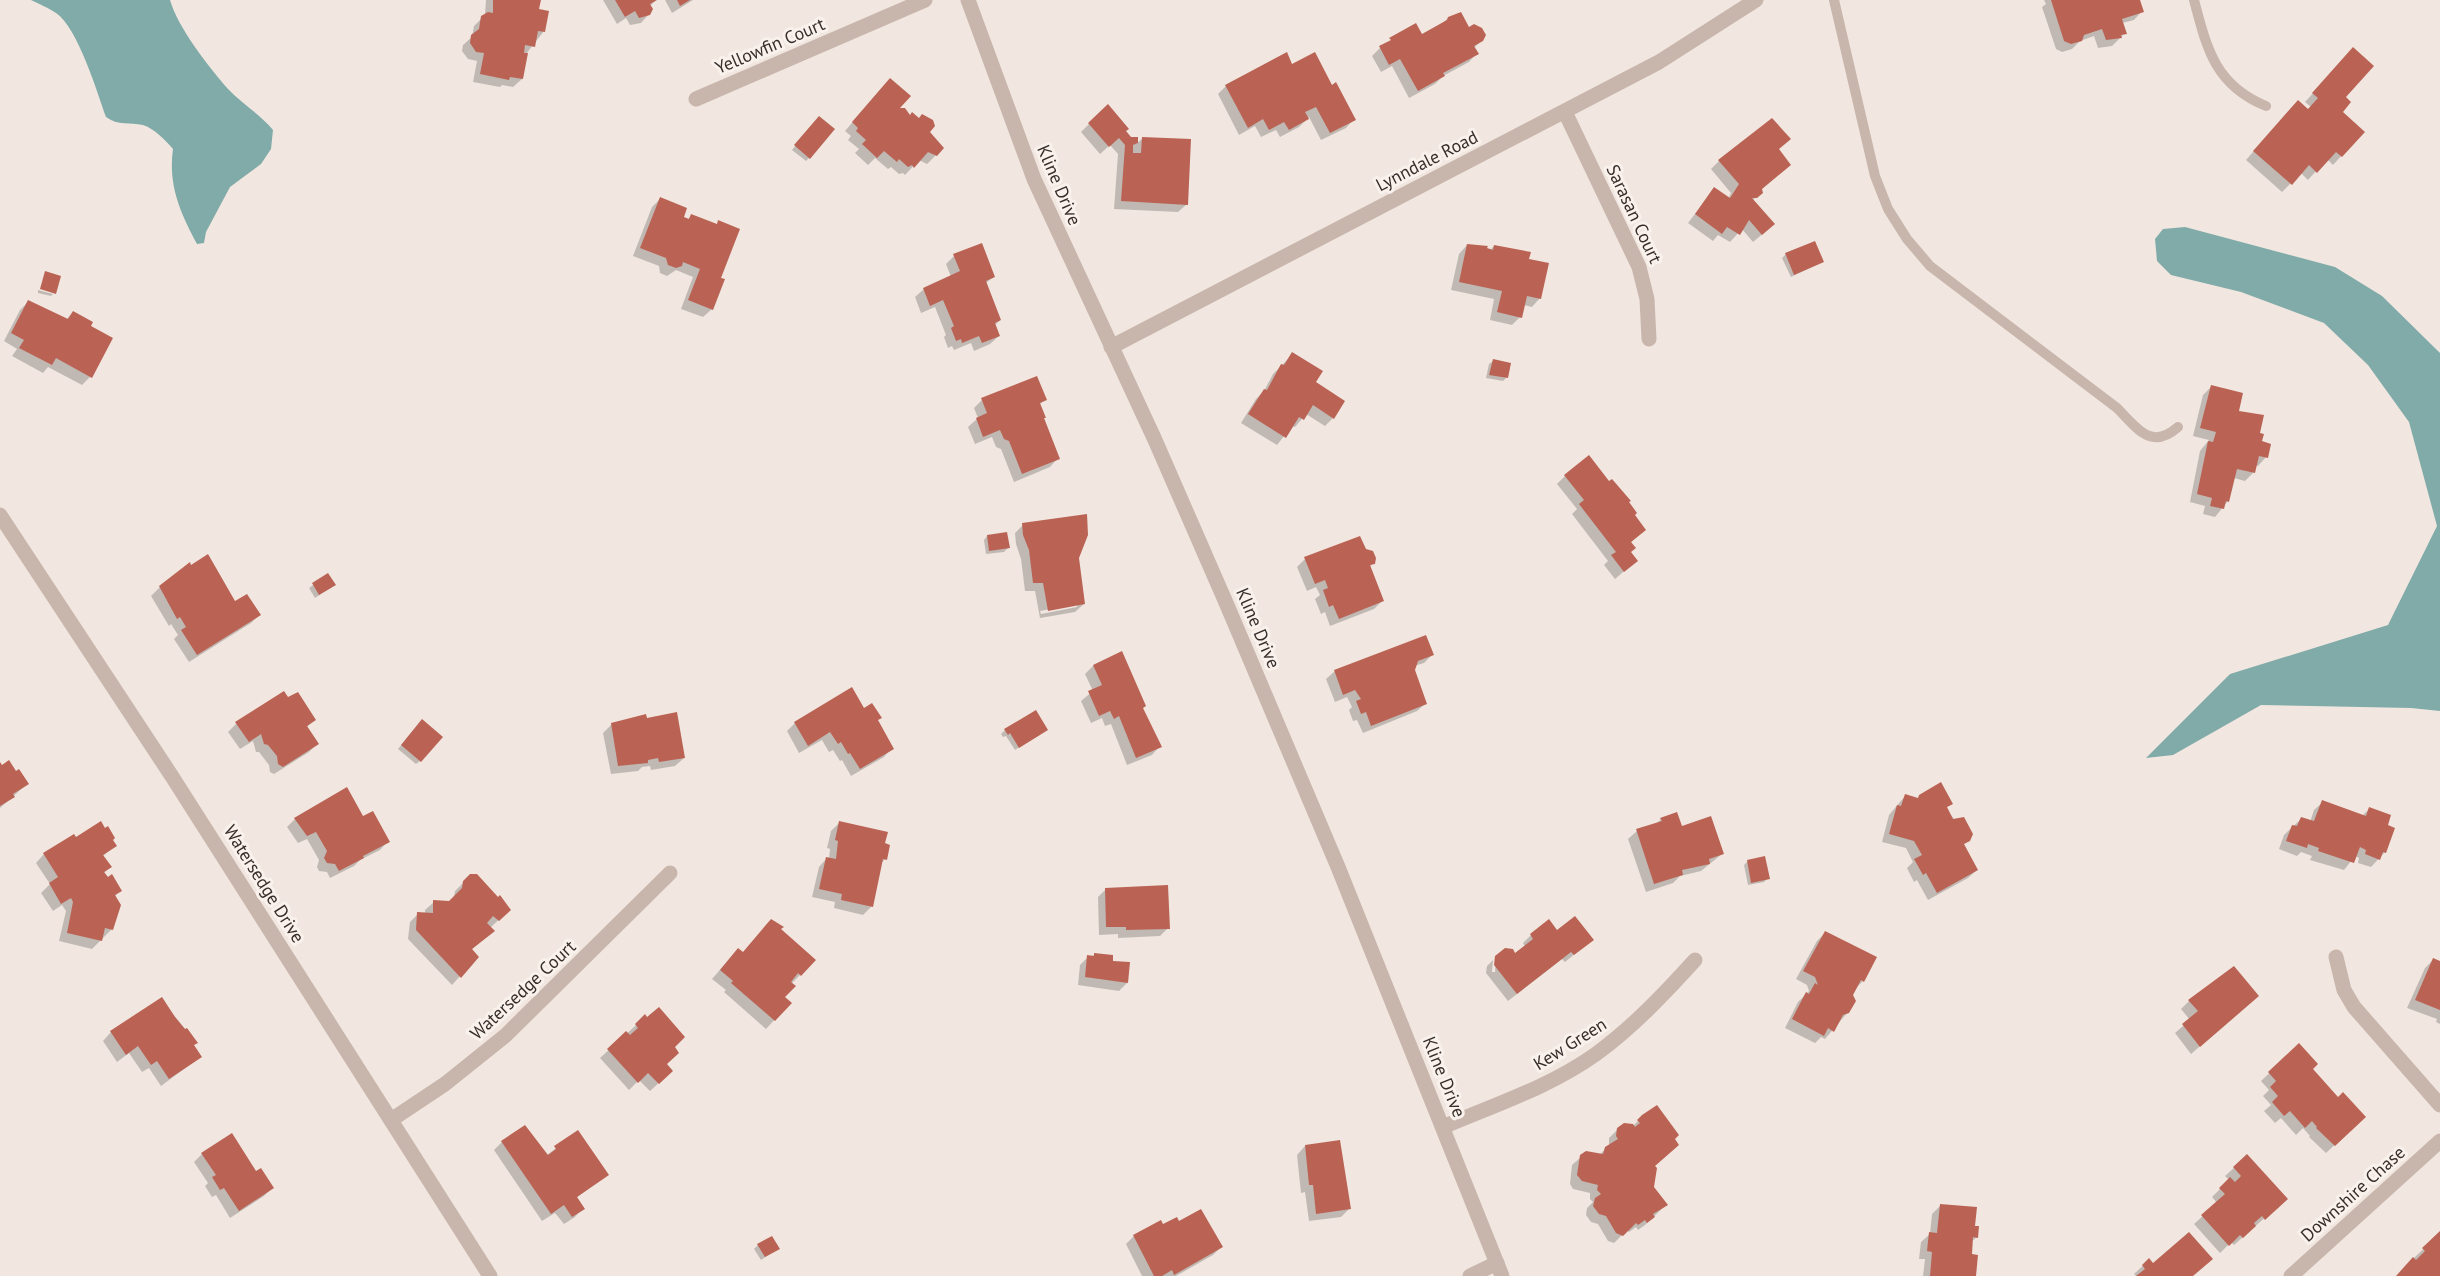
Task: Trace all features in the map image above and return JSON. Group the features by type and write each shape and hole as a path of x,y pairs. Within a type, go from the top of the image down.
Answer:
{"street":[{"name":"Yellowfin Court","path":"696,99 925,0"},
{"name":"Kline Drive","path":"968,0 1034,179 1227,605 1330,848 1499,1269"},
{"name":"Lynndale Road","path":"1111,347 1659,62 1756,0"},
{"name":"Sarasan Court","path":"1564,112 1639,267 1647,299 1649,339"},
{"name":"Watersedge Drive","path":"0,515 173,778 490,1276"},
{"name":"Watersedge Court","path":"391,1120 445,1084 506,1035 670,873"},
{"path":"2336,957 2344,990 2354,1007 2440,1105"},
{"name":"Kew Green","path":"1443,1127 1552,1081 1594,1056 1633,1025 1695,960"},
{"name":"Downshire Chase","path":"2291,1276 2440,1141"},
{"path":"1470,1276 1499,1269"}],"lane":[{"path":"1834,0 1875,176 1888,209 1907,239 1930,266 2117,408 2144,435 2156,438 2168,436 2178,427"},
{"path":"2194,0 2208,50 2218,70 2234,88 2253,101 2266,106"}],"water":[{"path":"31,0 170,0 187,35 212,70 233,94 273,130 271,149 261,164 230,187 206,232 204,243 197,244 185,221 177,198 172,175 173,149 160,135 143,125 115,122 106,117 86,61 72,32 56,13"},
{"path":"2185,227 2335,267 2382,296 2440,353 2440,711 2411,708 2261,705 2173,755 2146,758 2230,674 2388,625 2437,526 2409,422 2368,365 2324,323 2241,292 2171,275 2157,261 2155,239 2163,229"}],"building":[{"path":"493,0 541,0 539,9 549,11 545,32 538,31 535,47 525,45 524,53 528,53 523,79 510,77 509,80 480,74 484,53 476,52 470,43 471,35 479,29 481,16 488,12 493,13"},
{"path":"615,0 657,0 650,4 653,9 650,15 639,18 635,11 625,17"},
{"path":"677,0 690,0 680,6"},
{"path":"2051,0 2140,0 2144,12 2122,19 2127,34 2121,35 2122,38 2106,40 2102,29 2084,35 2082,41 2071,44 2064,41"},
{"path":"1461,12 1469,27 1474,24 1482,28 1486,35 1483,41 1474,46 1479,54 1443,73 1445,76 1418,91 1400,59 1389,65 1379,46 1416,23 1422,34 1447,20 1448,17"},
{"path":"2353,47 2374,66 2346,97 2351,102 2343,112 2365,132 2342,157 2336,152 2317,173 2309,165 2292,185 2253,151 2298,100 2308,109 2318,98 2312,93"},
{"path":"1287,52 1292,64 1315,52 1332,85 1336,82 1356,120 1330,133 1316,107 1305,112 1309,119 1289,130 1284,122 1269,130 1263,119 1248,128 1225,85"},
{"path":"890,78 911,96 900,108 905,108 910,115 912,112 919,118 922,114 933,120 935,126 930,132 944,148 937,156 928,152 914,168 912,165 908,167 899,159 897,162 884,151 877,158 862,144 866,140 856,131 858,128 852,122"},
{"path":"1108,104 1129,129 1126,131 1131,137 1138,137 1138,143 1133,145 1133,153 1141,153 1142,137 1191,139 1188,205 1121,201 1125,145 1119,138 1109,147 1088,123"},
{"path":"819,116 835,129 810,159 794,145"},
{"path":"1772,118 1791,139 1779,149 1791,165 1762,189 1763,193 1757,198 1752,198 1775,224 1762,235 1749,220 1740,235 1727,227 1722,234 1695,214 1714,187 1730,198 1739,184 1718,160"},
{"path":"660,197 687,208 684,217 689,219 691,214 717,224 718,220 740,229 721,278 725,279 713,310 688,300 700,269 683,262 682,266 676,268 668,265 666,258 640,248"},
{"path":"1815,241 1824,262 1794,275 1785,253"},
{"path":"982,243 995,277 986,281 1001,320 995,323 1000,336 982,343 979,336 962,343 961,339 956,341 951,328 954,326 943,300 930,306 923,288 960,271 953,254"},
{"path":"1467,244 1488,246 1487,248 1493,250 1494,245 1531,252 1529,259 1549,263 1541,299 1527,296 1522,318 1497,312 1502,291 1459,282"},
{"path":"45,271 61,276 56,294 40,289"},
{"path":"28,300 68,319 73,311 93,322 91,326 113,338 92,378 56,358 52,365 19,348 24,340 11,333"},
{"path":"1292,352 1323,371 1316,382 1345,401 1334,419 1313,405 1304,420 1299,417 1286,438 1248,414 1264,389 1267,390 1281,364 1284,365"},
{"path":"1493,359 1511,363 1508,378 1489,375"},
{"path":"1037,376 1047,400 1040,403 1046,418 1044,418 1060,459 1022,474 1009,441 1004,439 1000,430 983,437 976,418 987,413 981,398"},
{"path":"2211,385 2243,393 2239,411 2264,415 2260,433 2264,434 2262,441 2271,444 2268,458 2259,456 2255,473 2237,469 2229,502 2226,501 2224,509 2210,506 2212,498 2197,494 2208,441 2213,442 2216,432 2200,428"},
{"path":"1589,455 1609,481 1612,479 1631,501 1629,502 1637,513 1635,515 1646,530 1631,542 1636,548 1631,552 1638,561 1624,572 1611,555 1616,552 1579,504 1584,500 1564,475"},
{"path":"1087,514 1088,535 1079,558 1085,604 1048,611 1043,583 1033,583 1029,550 1023,535 1022,523"},
{"path":"1007,532 1010,548 989,551 987,535"},
{"path":"1360,536 1366,549 1373,551 1376,558 1375,564 1370,565 1384,601 1339,619 1333,605 1329,607 1323,590 1328,588 1325,580 1315,584 1304,557"},
{"path":"208,554 235,601 247,594 261,615 197,655 181,630 186,627 180,617 177,619 159,586 190,562 191,565"},
{"path":"328,573 336,585 319,595 312,583"},
{"path":"1426,635 1434,655 1418,661 1415,670 1427,704 1371,726 1366,712 1361,714 1356,701 1361,699 1355,690 1343,695 1334,670"},
{"path":"1122,651 1146,706 1143,708 1162,747 1136,758 1119,716 1114,719 1110,711 1099,716 1088,691 1102,685 1093,665"},
{"path":"852,687 864,708 872,703 882,718 878,720 894,749 860,769 850,753 848,754 841,742 838,744 830,732 808,746 794,722"},
{"path":"284,691 288,697 298,692 316,720 307,726 319,744 283,767 278,764 277,756 268,745 264,744 261,734 249,742 235,722"},
{"path":"1036,710 1048,730 1019,748 1010,733 1008,735 1004,729"},
{"path":"677,712 685,758 659,762 658,758 648,760 648,763 618,766 611,723 646,714 647,718"},
{"path":"422,719 443,737 421,762 401,745"},
{"path":"9,760 16,771 19,769 29,784 13,794 15,797 0,806 0,762 2,765"},
{"path":"1941,782 1953,804 1947,807 1953,819 1964,817 1973,834 1970,841 1964,844 1978,870 1937,893 1926,873 1923,875 1914,859 1922,855 1914,841 1889,834 1897,805 1901,806 1905,794 1918,798 1919,795"},
{"path":"347,787 363,816 373,811 390,842 339,871 335,864 327,863 324,858 327,851 316,832 307,836 294,818"},
{"path":"2322,800 2366,816 2369,807 2391,815 2388,825 2395,828 2386,853 2383,852 2380,860 2365,854 2366,850 2360,847 2354,863 2318,851 2319,848 2308,844 2307,848 2286,841 2292,825 2297,826 2301,817 2314,821"},
{"path":"1677,812 1682,826 1711,816 1724,854 1709,859 1710,864 1682,870 1683,875 1654,884 1636,829 1662,821 1660,818"},
{"path":"101,821 105,828 108,826 117,846 103,855 112,867 104,872 108,877 112,874 122,891 115,895 121,905 113,930 105,928 102,941 67,933 73,902 71,898 61,904 49,883 58,877 43,853 74,834 76,837"},
{"path":"839,821 888,832 885,843 890,845 887,860 883,859 873,907 841,900 842,894 819,889 826,857 836,859 838,841 835,840"},
{"path":"1765,856 1770,879 1751,883 1747,860"},
{"path":"470,874 477,874 498,897 500,895 511,910 499,921 493,916 487,923 495,931 472,949 479,957 461,978 416,930 417,912 433,913 433,900 449,901 462,888 463,881"},
{"path":"1168,885 1170,929 1126,930 1126,927 1106,927 1105,888"},
{"path":"1575,916 1594,940 1574,955 1571,952 1517,994 1494,965 1495,956 1505,948 1513,949 1515,953 1533,939 1530,934 1549,919 1557,930"},
{"path":"771,919 784,927 781,929 816,960 801,976 798,973 791,982 796,986 785,997 792,1003 775,1021 731,983 733,981 720,970 738,948 743,952"},
{"path":"1825,931 1877,957 1864,982 1861,980 1853,995 1856,1001 1849,1013 1843,1015 1834,1032 1828,1028 1824,1036 1792,1019 1806,992 1809,994 1815,983 1818,985 1815,977 1803,971"},
{"path":"1094,953 1113,955 1113,961 1130,962 1128,983 1085,977 1087,955 1094,956"},
{"path":"2433,958 2440,961 2440,1010 2415,1000"},
{"path":"2234,966 2259,996 2200,1047 2182,1024 2198,1011 2188,1000"},
{"path":"162,997 175,1017 198,1043 194,1045 202,1057 169,1079 157,1061 151,1065 138,1046 126,1055 110,1031"},
{"path":"659,1007 685,1037 675,1047 679,1053 667,1064 673,1071 659,1084 648,1073 638,1083 607,1049 626,1031 630,1035 638,1028 635,1024 645,1014 647,1017"},
{"path":"2299,1043 2318,1064 2313,1069 2338,1097 2343,1092 2366,1117 2335,1146 2312,1121 2305,1128 2290,1111 2284,1116 2272,1102 2278,1096 2270,1087 2276,1081 2268,1072"},
{"path":"1657,1105 1679,1135 1675,1139 1679,1145 1655,1166 1657,1168 1654,1187 1668,1205 1653,1214 1655,1217 1647,1223 1645,1220 1638,1225 1636,1223 1623,1236 1616,1233 1606,1216 1599,1214 1593,1206 1595,1198 1601,1194 1597,1190 1598,1185 1582,1181 1577,1175 1580,1155 1586,1151 1603,1154 1605,1147 1618,1139 1617,1128 1624,1123 1633,1124 1635,1127 1640,1123 1637,1120 1642,1115"},
{"path":"525,1125 548,1155 556,1149 554,1146 578,1130 609,1175 577,1197 585,1209 572,1217 564,1205 551,1214 501,1141"},
{"path":"232,1133 256,1171 261,1168 274,1188 239,1211 224,1188 220,1190 212,1177 216,1175 201,1153"},
{"path":"1340,1140 1351,1209 1316,1214 1313,1185 1309,1185 1305,1145"},
{"path":"2247,1154 2288,1199 2265,1220 2262,1216 2254,1223 2256,1226 2243,1238 2240,1235 2229,1246 2201,1215 2225,1194 2219,1188 2230,1177 2235,1182 2241,1176 2233,1167"},
{"path":"1940,1204 1977,1207 1975,1226 1979,1226 1978,1238 1973,1237 1972,1254 1978,1255 1976,1276 1930,1276 1932,1252 1927,1251 1929,1232 1937,1233"},
{"path":"1201,1209 1223,1247 1174,1275 1172,1270 1162,1276 1154,1276 1133,1235 1161,1220 1163,1224 1177,1217 1179,1221"},
{"path":"2440,1231 2440,1276 2396,1276 2413,1257 2416,1260 2425,1251 2422,1248"},
{"path":"2189,1232 2213,1259 2193,1276 2136,1276 2145,1269 2142,1265 2149,1258 2153,1263"},
{"path":"772,1236 780,1249 765,1257 757,1244"}]}
